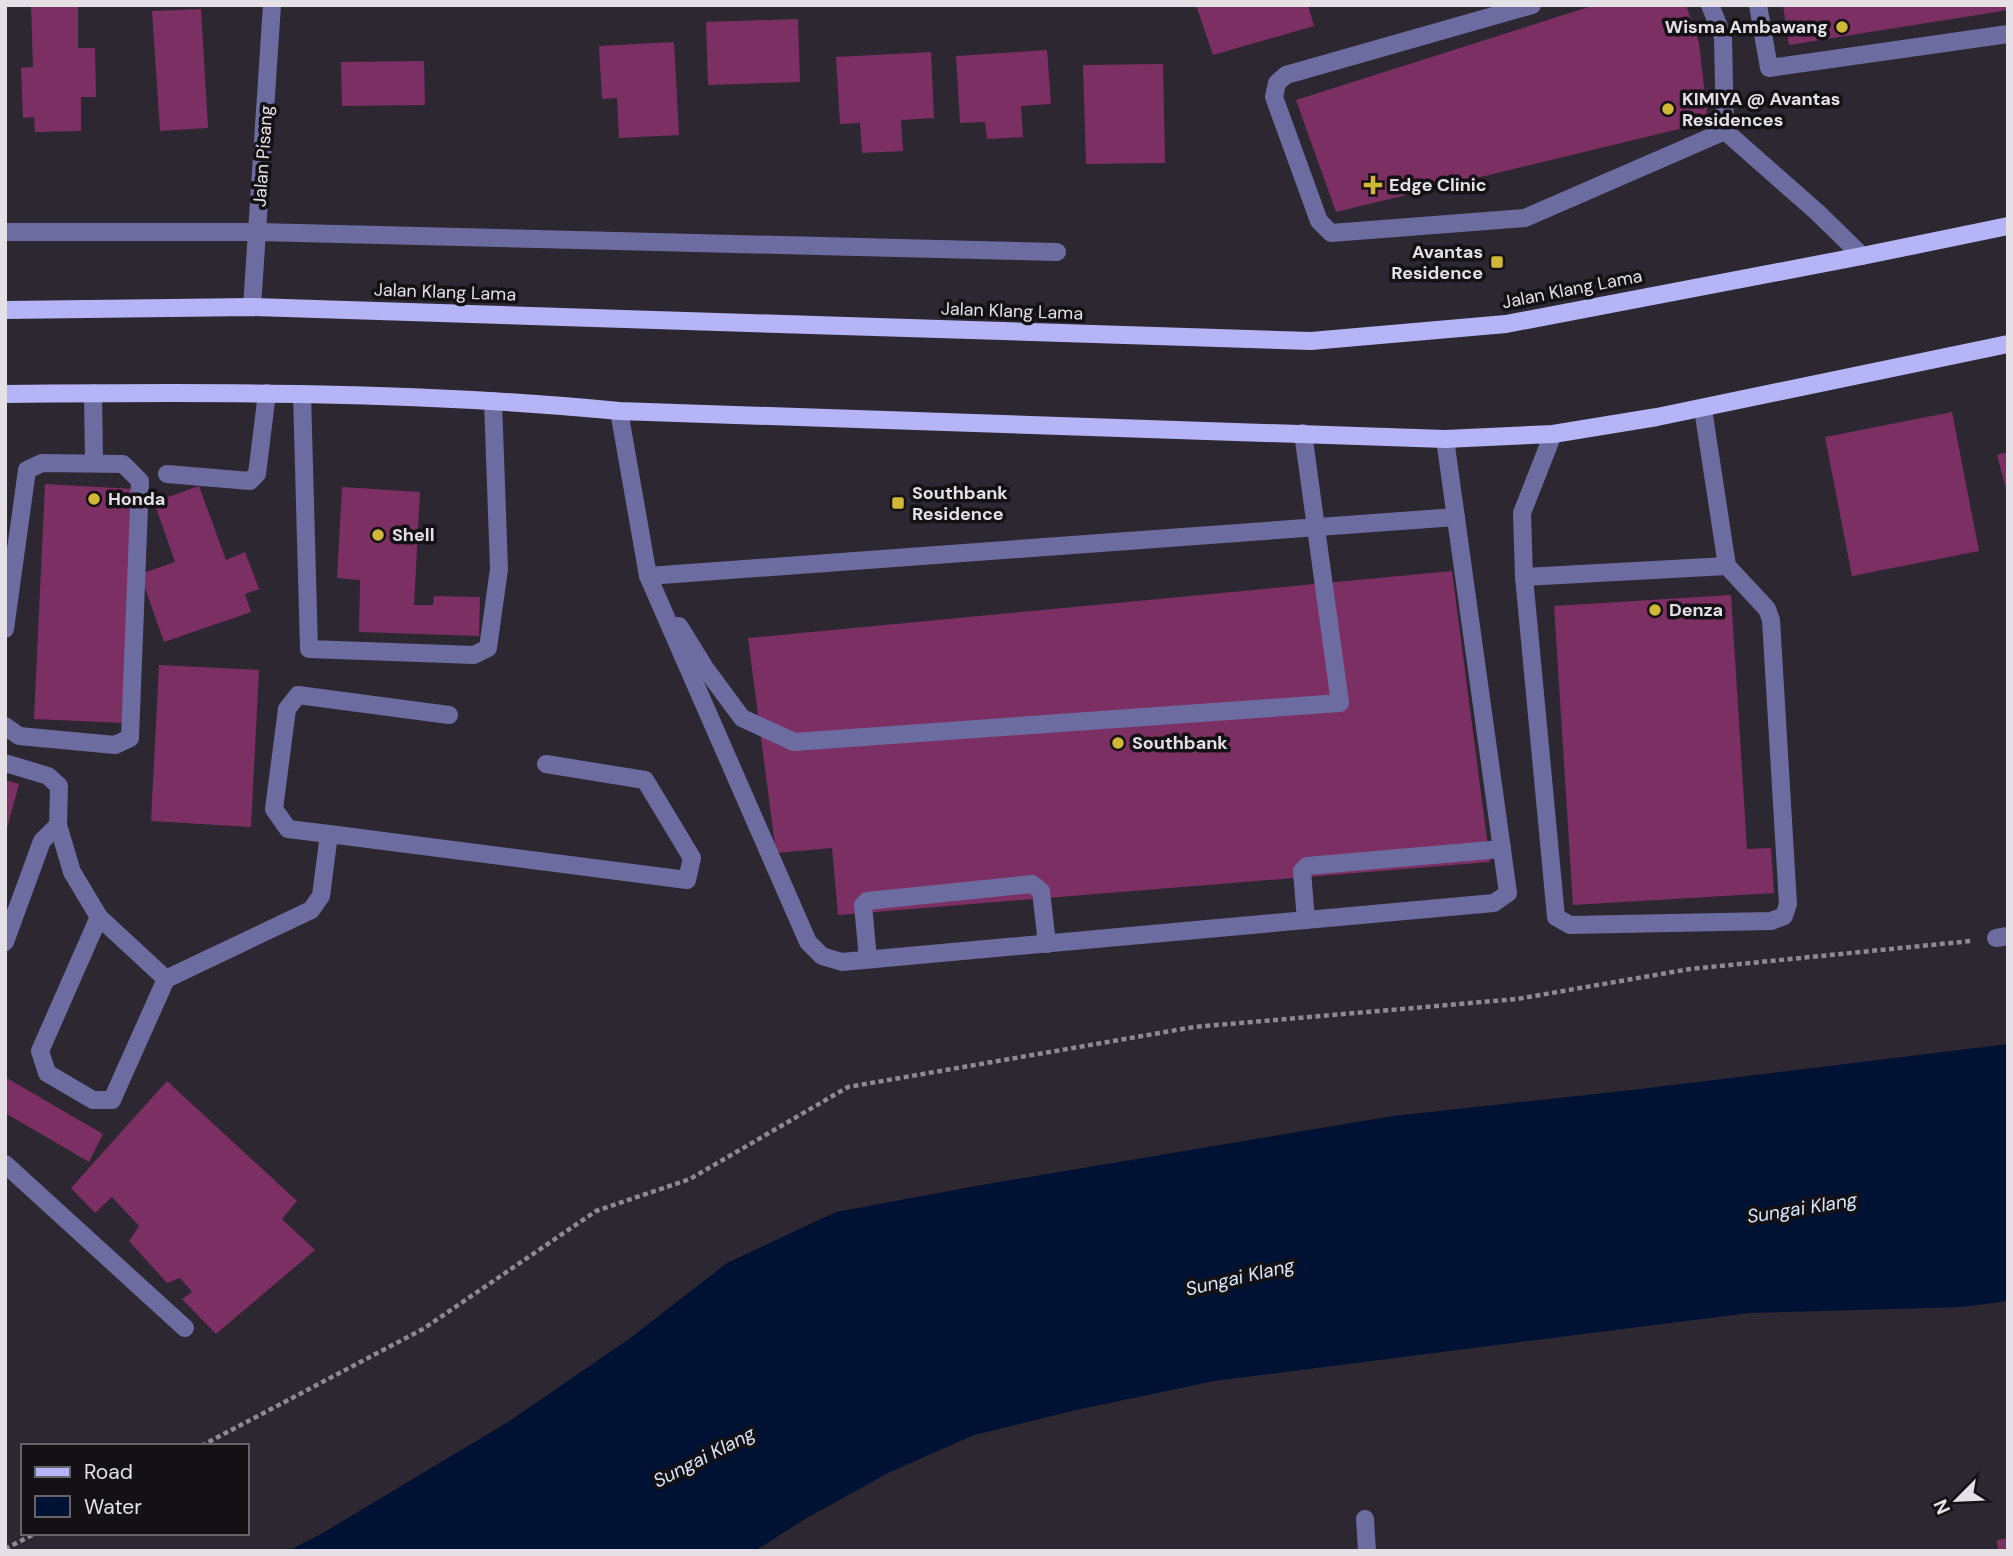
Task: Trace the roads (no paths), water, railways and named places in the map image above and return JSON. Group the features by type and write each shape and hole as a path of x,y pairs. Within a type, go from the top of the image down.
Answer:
{"main road":[{"name":"Jalan Klang Lama","path":"5,310 252,307 1311,341 1506,324 2008,226"},
{"path":"5,394 302,394 493,401 619,411 1445,439 1553,434 1703,409 2008,344"}],"street":[{"name":"Jalan Pisang","path":"252,307 272,5"},
{"path":"1532,5 1286,75 1277,83 1274,97 1319,222 1331,233 1525,218 1725,131"},
{"path":"1710,5 1723,37 1725,131 1817,212 1862,256"},
{"path":"1758,5 1769,68 2008,34"},
{"path":"5,232 258,232 1057,252"},
{"path":"93,393 93,463"},
{"path":"167,474 250,481 257,474 267,393"},
{"path":"302,394 309,649 474,655 488,649 499,569 493,401"},
{"path":"1553,434 1522,513 1524,577 1556,917 1570,925 1771,921 1784,916 1788,904 1771,620 1767,609 1727,566 1703,409"},
{"path":"619,411 648,576 808,942 822,956 842,962 1494,903 1508,893 1445,439"},
{"path":"648,576 705,668 742,718 794,742 1340,703 1303,433"},
{"path":"5,629 27,470 42,463 123,464 140,481 130,738 115,745 19,736 5,726"},
{"path":"648,576 1456,517"},
{"path":"1524,577 1727,566"},
{"path":"449,715 298,695 287,709 274,809 288,829 687,880 692,858 645,779 546,764"},
{"path":"5,763 48,776 59,786 58,825 72,872 99,917 166,979"},
{"path":"5,942 42,841 58,825"},
{"path":"99,917 40,1051 47,1073 93,1100 112,1100 166,979 311,910 321,896 329,834"},
{"path":"1306,920 1302,871 1307,866 1502,849"},
{"path":"868,959 863,905 867,901 1032,884 1041,891 1047,944"},
{"path":"5,1164 185,1328"},
{"path":"1365,1519 1367,1551"}],"water":[{"name":"Sungai Klang","path":"2008,1044 2008,1301 1962,1307 1749,1313 1214,1381 974,1435 890,1472 805,1519 755,1551 288,1551 508,1422 629,1339 727,1263 836,1212 1393,1116"}],"place":[{"name":"Wisma Ambawang","path":"1842,27"},
{"name":"KIMIYA @ Avantas Residences","path":"1668,109"},
{"name":"Edge Clinic","path":"1373,185"},
{"name":"Avantas Residence","path":"1497,262"},
{"name":"Honda","path":"94,499"},
{"name":"Southbank Residence","path":"898,503"},
{"name":"Shell","path":"378,535"},
{"name":"Denza","path":"1655,610"},
{"name":"Southbank","path":"1118,743"}]}
